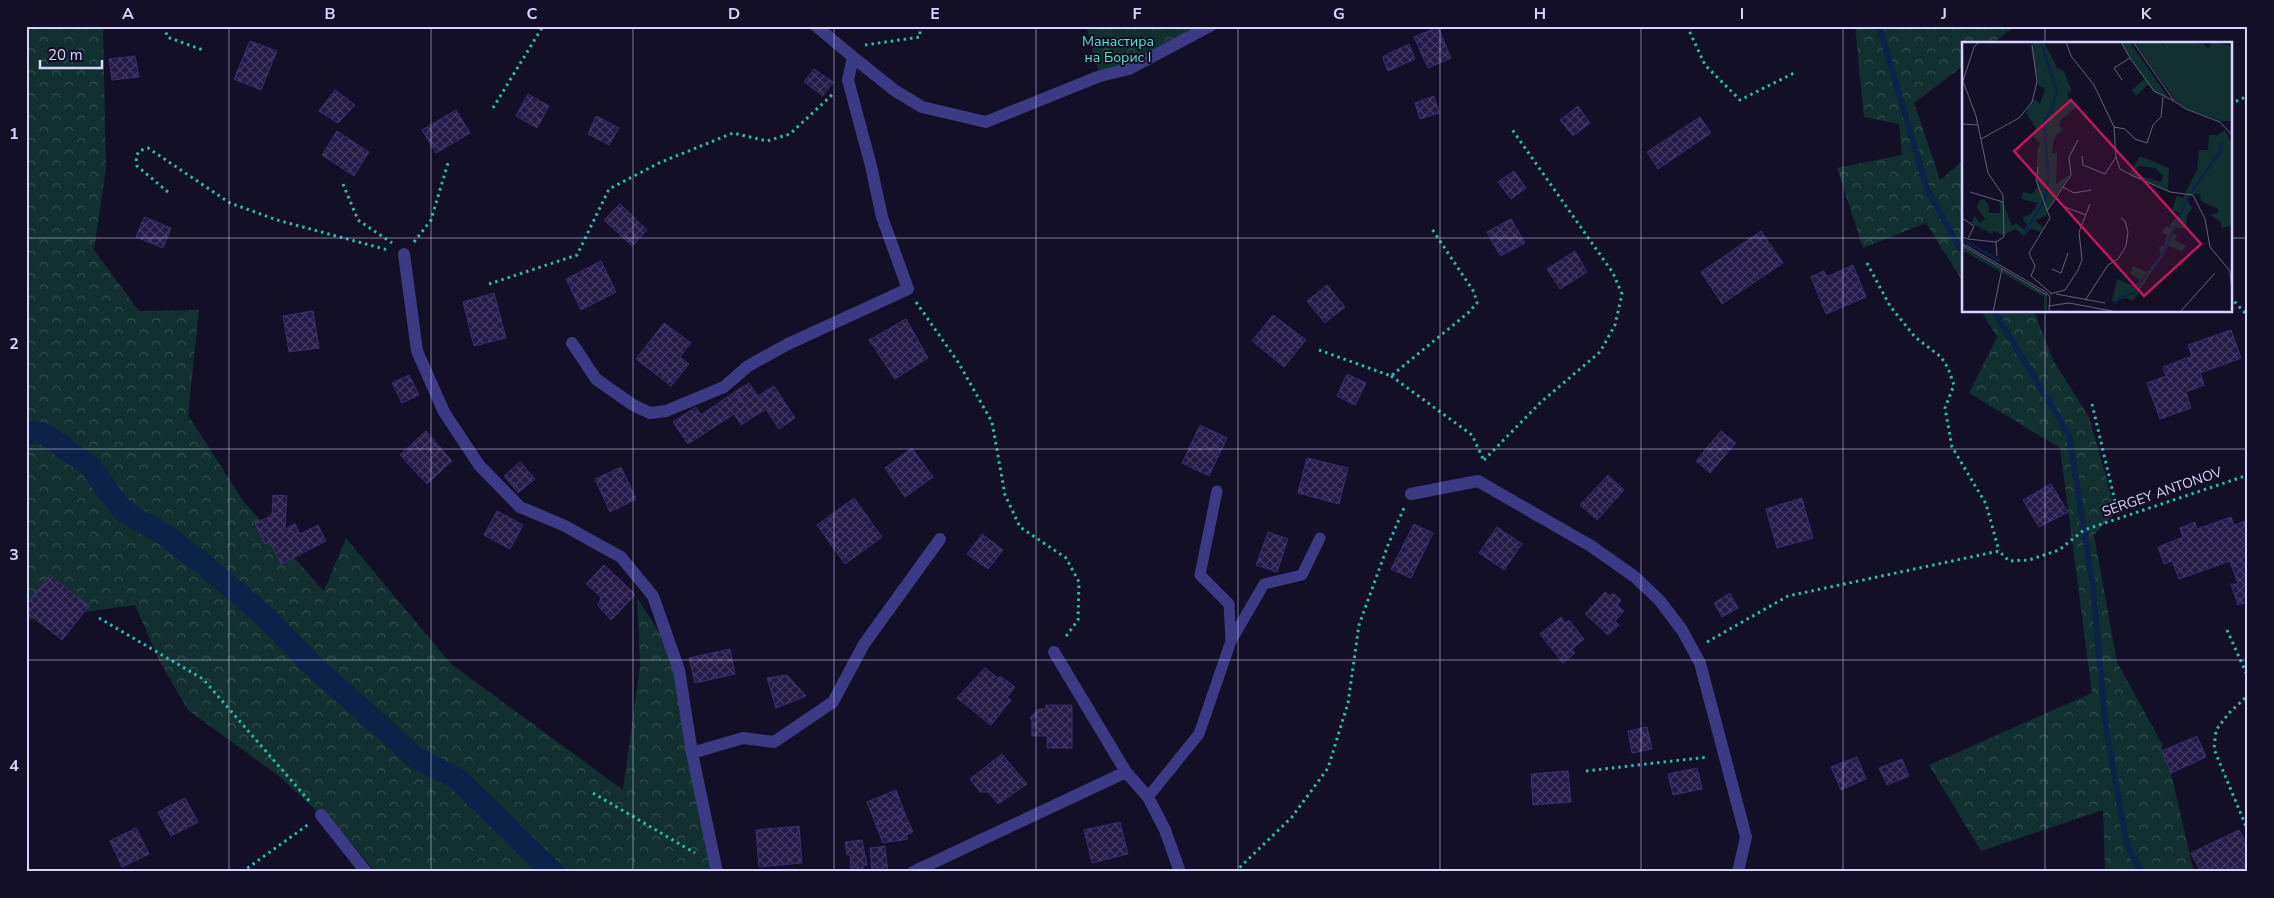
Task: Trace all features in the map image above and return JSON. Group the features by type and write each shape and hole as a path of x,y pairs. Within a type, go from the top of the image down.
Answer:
{"street":[{"path":"816,26 894,90 922,107 986,122 1100,76 1129,69 1210,26"},
{"path":"572,343 596,379 633,405 650,413 666,412 724,387 748,366 788,344 908,289 882,217 871,166 848,80 853,57"},
{"path":"404,254 417,350 444,412 479,465 520,508 563,526 621,556 653,596 679,670 692,753 716,868"},
{"path":"1411,494 1478,481 1591,546 1635,577 1660,601 1682,630 1700,663 1726,755 1746,837 1738,872"},
{"path":"692,753 743,738 774,742 833,702 864,644 940,539"},
{"path":"1054,652 1126,772 1148,796 1166,830 1180,872"},
{"path":"913,872 1126,772"},
{"path":"321,815 366,872"}],"lane":[{"path":"1217,491 1200,575 1229,604 1231,641"},
{"path":"1148,796 1199,734 1231,641 1264,584 1302,575 1320,538"}],"path":[{"path":"165,26 167,36 203,50"},
{"path":"493,108 543,26"},
{"path":"853,57 860,46 920,37 920,26"},
{"path":"1688,26 1705,65 1740,100 1796,72"},
{"path":"489,284 577,255 609,189 658,163 733,132 768,141 790,134 848,80"},
{"path":"2232,103 2248,96"},
{"path":"1478,481 1484,460 1541,402 1600,352 1615,325 1622,294 1614,273 1586,237 1511,128"},
{"path":"168,192 137,166 136,157 142,150 148,148 230,203 332,236 404,254"},
{"path":"404,254 431,220 448,164"},
{"path":"343,184 358,220 385,238 404,254"},
{"path":"1391,376 1477,303 1474,292 1432,229"},
{"path":"1694,650 1788,596 1999,551 1986,504 1952,447 1946,408 1954,385 1948,368 1941,357 1915,336 1890,306 1867,263"},
{"path":"908,289 958,362 992,422 1006,495 1020,527 1066,558 1079,582 1078,620 1054,652"},
{"path":"2232,299 2248,316"},
{"path":"1318,350 1391,376 1472,435 1484,460"},
{"path":"2092,404 2119,518"},
{"name":"SERGEY ANTONOV","path":"1999,551 2010,561 2029,560 2059,550 2084,530 2248,475"},
{"path":"1235,872 1292,817 1328,768 1348,703 1359,625 1388,545 1411,494"},
{"path":"99,618 203,679 321,815 242,872"},
{"path":"2227,630 2248,677"},
{"path":"2248,692 2216,730 2214,749 2248,831"},
{"path":"1586,771 1726,755"},
{"path":"593,793 716,868"}],"green space":[{"path":"26,26 103,26 106,168 94,250 139,311 199,310 188,415 244,502 324,591 346,538 451,664 623,790 640,666 637,598 669,647 717,872 375,872 354,846 280,777 188,710 160,662 135,605 26,620"},
{"name":"Манастира на Борис І","path":"1086,26 1210,26 1100,76"},
{"path":"1855,26 2015,26 1995,42 1962,42 1962,67 1914,103 1940,180 1962,162 1962,280 1926,223 1863,248 1837,168 1902,155 1899,124 1864,117"},
{"path":"1982,312 2034,312 2053,360 2089,417 2116,512 2094,535 2117,662 2162,744 2162,751 2171,773 2194,872 2105,872 2103,810 1981,851 1929,765 2092,693 2060,448 1969,393 1997,337"}],"building":[{"path":"1438,27 1451,58 1428,68 1414,37"},
{"path":"250,41 277,51 261,90 234,79"},
{"path":"1409,44 1415,59 1388,71 1383,59 1384,56"},
{"path":"135,56 139,77 112,80 109,59"},
{"path":"814,69 833,82 823,96 804,82"},
{"path":"335,90 355,105 338,123 319,111"},
{"path":"528,94 549,106 537,128 516,116"},
{"path":"1434,96 1439,113 1420,119 1415,103"},
{"path":"1578,106 1590,123 1573,136 1560,120"},
{"path":"456,110 470,133 436,153 422,130"},
{"path":"596,116 619,128 609,145 588,134"},
{"path":"1700,117 1711,133 1658,169 1647,152"},
{"path":"337,131 369,152 354,176 322,155"},
{"path":"1514,171 1526,188 1511,199 1498,182"},
{"path":"620,204 647,230 632,246 604,220"},
{"path":"144,217 171,228 163,248 136,237"},
{"path":"1511,219 1525,243 1500,256 1487,232"},
{"path":"1761,231 1783,263 1722,304 1701,272"},
{"path":"1575,251 1587,272 1560,289 1547,269"},
{"path":"601,261 616,292 581,310 566,279"},
{"path":"1853,265 1866,297 1826,314 1811,277 1824,271 1827,277"},
{"path":"1327,285 1345,307 1325,323 1307,301"},
{"path":"494,293 506,338 474,346 463,302"},
{"path":"313,311 319,348 289,352 283,316"},
{"path":"1273,315 1306,340 1284,367 1252,341"},
{"path":"906,319 928,358 895,379 869,340"},
{"path":"664,323 691,343 680,357 689,364 671,386 636,359"},
{"path":"2231,330 2241,358 2200,373 2204,385 2186,392 2191,408 2160,419 2147,383 2166,376 2163,367 2192,356 2188,345"},
{"path":"1347,374 1366,383 1355,405 1337,396"},
{"path":"409,375 419,395 402,403 392,383"},
{"path":"749,383 758,396 774,386 795,418 779,429 766,409 753,417 736,391"},
{"path":"736,391 753,417 741,425 734,414 688,444 673,422 696,407 701,415"},
{"path":"1200,425 1227,438 1209,476 1182,463"},
{"path":"426,431 452,461 427,484 400,455"},
{"path":"1721,431 1736,443 1710,473 1696,461"},
{"path":"912,448 933,477 905,497 885,468"},
{"path":"1307,458 1348,468 1339,504 1298,493"},
{"path":"520,462 535,479 518,493 504,476"},
{"path":"621,467 636,499 610,512 595,479"},
{"path":"1608,475 1624,490 1597,520 1580,505"},
{"path":"2051,484 2068,512 2039,527 2023,500"},
{"path":"273,495 287,496 285,529 295,524 300,534 318,525 326,541 281,564 270,542 265,544 255,524 272,515"},
{"path":"854,498 882,537 845,564 817,525"},
{"path":"1802,498 1813,538 1777,548 1766,509"},
{"path":"497,511 523,525 510,549 484,535"},
{"path":"2231,517 2234,525 2248,520 2248,602 2238,605 2231,584 2238,584 2230,561 2179,579 2172,561 2164,564 2158,547 2183,537 2180,528 2195,522 2197,529"},
{"path":"1414,524 1433,533 1411,578 1391,569"},
{"path":"1497,527 1522,544 1504,570 1479,553"},
{"path":"1268,532 1288,539 1277,572 1256,565"},
{"path":"982,534 1003,550 988,569 967,554"},
{"path":"604,565 634,593 634,596 611,620 598,606 601,597 586,584"},
{"path":"50,575 89,606 62,640 26,612 26,605"},
{"path":"1605,592 1610,596 1613,593 1621,600 1617,605 1624,611 1615,621 1619,625 1608,635 1585,614"},
{"path":"1730,593 1738,608 1722,617 1714,603"},
{"path":"1561,617 1565,623 1569,620 1584,639 1572,649 1575,653 1563,663 1540,634"},
{"path":"730,649 735,674 695,683 689,658"},
{"path":"985,668 1015,687 1007,697 1011,700 991,725 957,698"},
{"path":"787,675 806,696 776,708 767,678"},
{"path":"1046,705 1072,705 1072,748 1047,748 1047,736 1032,736 1032,720 1030,718 1038,709 1046,709"},
{"path":"1647,727 1652,749 1632,753 1628,731"},
{"path":"2197,736 2206,757 2171,773 2162,751"},
{"path":"1002,754 1027,784 998,804 988,792 980,792 970,779"},
{"path":"1857,757 1866,779 1841,790 1831,767"},
{"path":"1902,759 1909,776 1887,785 1879,768"},
{"path":"1697,768 1702,789 1673,795 1668,774"},
{"path":"1568,771 1571,802 1533,805 1531,774"},
{"path":"896,790 905,814 876,825 867,802"},
{"path":"185,798 198,822 171,836 158,812"},
{"path":"905,814 913,832 906,835 908,839 883,843 876,825"},
{"path":"1120,822 1128,854 1092,863 1084,830"},
{"path":"799,826 802,863 759,867 756,830"},
{"path":"136,828 149,854 122,867 110,841"},
{"path":"2239,830 2248,846 2248,872 2201,872 2191,853"},
{"path":"862,840 867,865 863,865 863,870 851,871 850,855 847,855 845,842"},
{"path":"885,846 888,872 872,872 870,848"}],"waterway":[{"path":"1879,26 1927,189 1962,252"},
{"path":"1995,312 2069,435 2092,580 2106,729 2127,845 2141,872"},
{"path":"26,432 44,434 89,465 123,511 165,535 207,567 269,620 307,660 416,758 456,778 553,872"}]}
